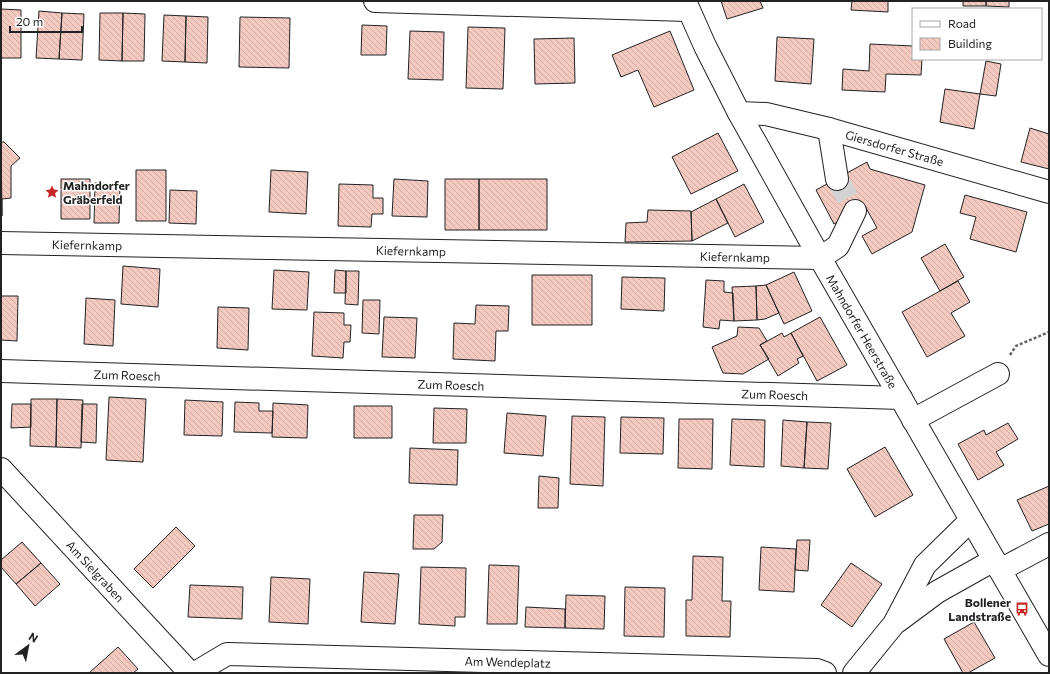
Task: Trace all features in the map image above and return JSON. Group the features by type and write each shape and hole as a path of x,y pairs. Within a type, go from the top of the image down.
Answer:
{"street":[{"path":"375,1 687,5"},
{"name":"Mahndorfer Heerstraße","path":"687,5 739,113 912,420 1049,656"},
{"name":"Giersdorfer Straße","path":"739,113 766,114 829,129 1049,192"},
{"path":"829,129 837,179"},
{"path":"820,258 838,246 856,211"},
{"name":"Kiefernkamp","path":"1,243 820,258"},
{"name":"Zum Roesch","path":"1,371 900,398"},
{"path":"912,420 998,374"},
{"name":"Am Sielgraben","path":"2,471 190,673"},
{"path":"854,673 894,624 925,565 971,520"},
{"path":"894,624 937,592 1049,544"},
{"name":"Am Wendeplatz","path":"194,673 227,654 733,666 817,670 825,673"}],"path":[{"path":"998,374 1016,346 1049,332"}],"building":[{"path":"721,1 760,1 763,8 727,19"},
{"path":"852,1 888,1 888,12 851,10"},
{"path":"963,1 986,1 986,6 963,6"},
{"path":"986,1 1009,1 1009,7 986,6"},
{"path":"1,9 21,10 21,58 1,58"},
{"path":"39,11 62,13 59,59 36,58"},
{"path":"62,13 84,14 82,60 59,59"},
{"path":"100,13 123,13 122,61 99,60"},
{"path":"123,13 145,14 144,61 122,61"},
{"path":"164,15 186,16 185,62 162,61"},
{"path":"186,16 208,17 207,63 185,62"},
{"path":"240,17 290,18 289,68 239,67"},
{"path":"362,25 387,26 386,55 361,55"},
{"path":"468,27 505,28 503,89 466,88"},
{"path":"410,31 444,32 443,80 408,79"},
{"path":"670,31 694,90 654,107 638,70 621,77 612,55"},
{"path":"777,37 814,39 811,84 775,81"},
{"path":"574,38 575,83 535,84 534,39"},
{"path":"870,44 912,46 912,60 922,60 921,75 886,74 885,92 842,90 843,69 869,71"},
{"path":"986,61 1001,64 996,96 980,94"},
{"path":"945,89 980,94 974,129 940,122"},
{"path":"1030,128 1049,134 1049,169 1021,162"},
{"path":"718,133 738,171 691,194 672,157"},
{"path":"1,142 4,142 20,158 11,166 11,198 2,199 2,216"},
{"path":"867,162 870,169 925,185 912,232 872,254 862,236 877,228 865,206 834,224 816,190"},
{"path":"136,170 166,170 166,221 136,221"},
{"path":"271,170 308,172 306,214 269,212"},
{"path":"61,179 90,179 90,219 61,219"},
{"path":"394,179 428,181 427,217 392,216"},
{"path":"445,179 479,179 479,230 445,230"},
{"path":"479,179 547,179 547,230 479,230"},
{"path":"95,183 120,184 119,223 94,223"},
{"path":"339,184 373,185 373,198 383,198 383,214 372,214 371,227 338,226"},
{"path":"744,184 764,222 735,237 716,199"},
{"path":"170,190 197,191 196,224 169,223"},
{"path":"965,195 1027,212 1016,252 970,239 976,217 960,213"},
{"path":"716,199 728,223 692,241 691,212"},
{"path":"648,210 691,211 692,241 625,242 626,223 647,222"},
{"path":"945,244 964,277 940,291 921,258"},
{"path":"123,266 160,269 158,307 121,304"},
{"path":"274,270 309,272 307,310 272,309"},
{"path":"335,270 346,271 346,293 334,293"},
{"path":"346,271 359,271 358,305 345,304"},
{"path":"794,272 812,311 784,324 766,285"},
{"path":"532,275 592,275 592,325 532,325"},
{"path":"622,277 665,278 664,311 621,309"},
{"path":"706,280 724,281 724,292 733,293 734,321 720,320 719,329 703,327"},
{"path":"958,281 970,302 951,313 965,336 927,357 902,312"},
{"path":"766,285 779,313 765,319 757,320 756,286"},
{"path":"756,286 757,320 734,321 732,287"},
{"path":"1,296 18,296 17,341 1,340"},
{"path":"86,298 115,300 113,346 84,344"},
{"path":"363,300 380,300 379,334 362,333"},
{"path":"476,305 509,306 508,331 496,331 495,361 453,359 454,323 475,324"},
{"path":"218,307 249,308 248,350 217,348"},
{"path":"314,312 344,313 344,325 351,325 350,342 344,342 343,358 312,356"},
{"path":"384,317 417,318 415,358 382,357"},
{"path":"820,317 847,365 817,381 791,333"},
{"path":"738,327 759,328 767,341 760,345 769,359 743,374 723,373 712,347 737,336"},
{"path":"782,333 784,337 791,333 803,356 797,359 799,363 778,376 760,345"},
{"path":"109,397 146,399 143,462 106,460"},
{"path":"31,399 57,399 56,447 30,446"},
{"path":"57,399 83,400 81,448 56,447"},
{"path":"185,400 223,402 222,436 184,435"},
{"path":"235,402 259,403 259,411 273,411 272,433 234,432"},
{"path":"273,403 308,405 307,438 272,437"},
{"path":"12,404 31,404 31,427 11,428"},
{"path":"82,404 97,404 96,443 81,442"},
{"path":"354,406 392,406 392,438 354,438"},
{"path":"434,408 467,409 466,443 433,443"},
{"path":"507,413 546,416 543,456 504,453"},
{"path":"572,416 605,417 603,486 570,484"},
{"path":"621,417 664,418 663,454 620,453"},
{"path":"679,419 713,419 712,469 678,468"},
{"path":"732,419 765,420 764,467 730,465"},
{"path":"783,420 807,422 804,468 781,466"},
{"path":"807,422 831,423 828,469 804,468"},
{"path":"1008,423 1018,439 996,452 1004,465 978,480 958,444 984,430 986,435"},
{"path":"885,447 913,495 875,517 847,469"},
{"path":"410,448 458,450 457,485 409,483"},
{"path":"539,476 559,478 558,508 538,508"},
{"path":"1049,486 1049,524 1032,531 1017,500"},
{"path":"414,515 443,515 442,542 434,549 413,549"},
{"path":"176,527 195,546 153,588 134,569"},
{"path":"797,540 810,540 808,571 795,570"},
{"path":"22,542 41,563 16,584 1,567 1,560"},
{"path":"761,547 796,549 794,592 759,590"},
{"path":"693,556 723,557 722,601 731,601 730,637 686,636 686,600 692,600"},
{"path":"41,563 60,584 35,606 16,584"},
{"path":"851,563 882,584 852,627 821,605"},
{"path":"489,565 519,566 517,624 487,624"},
{"path":"421,567 466,568 465,617 455,617 455,626 419,624"},
{"path":"364,572 399,574 395,624 361,622"},
{"path":"271,577 310,579 308,624 269,622"},
{"path":"190,585 243,587 242,619 188,617"},
{"path":"625,587 665,588 664,637 624,636"},
{"path":"566,595 605,596 604,629 565,628"},
{"path":"526,607 565,609 565,628 525,627"},
{"path":"974,622 995,658 968,673 963,673 944,639"},
{"path":"118,647 138,669 133,673 89,673"}],"tunnel":[{"path":"837,179 855,211"}],"place":[{"name":"Mahndorfer Gräberfeld","path":"52,192"},
{"name":"Bollener Landstraße","path":"1022,609"}]}
